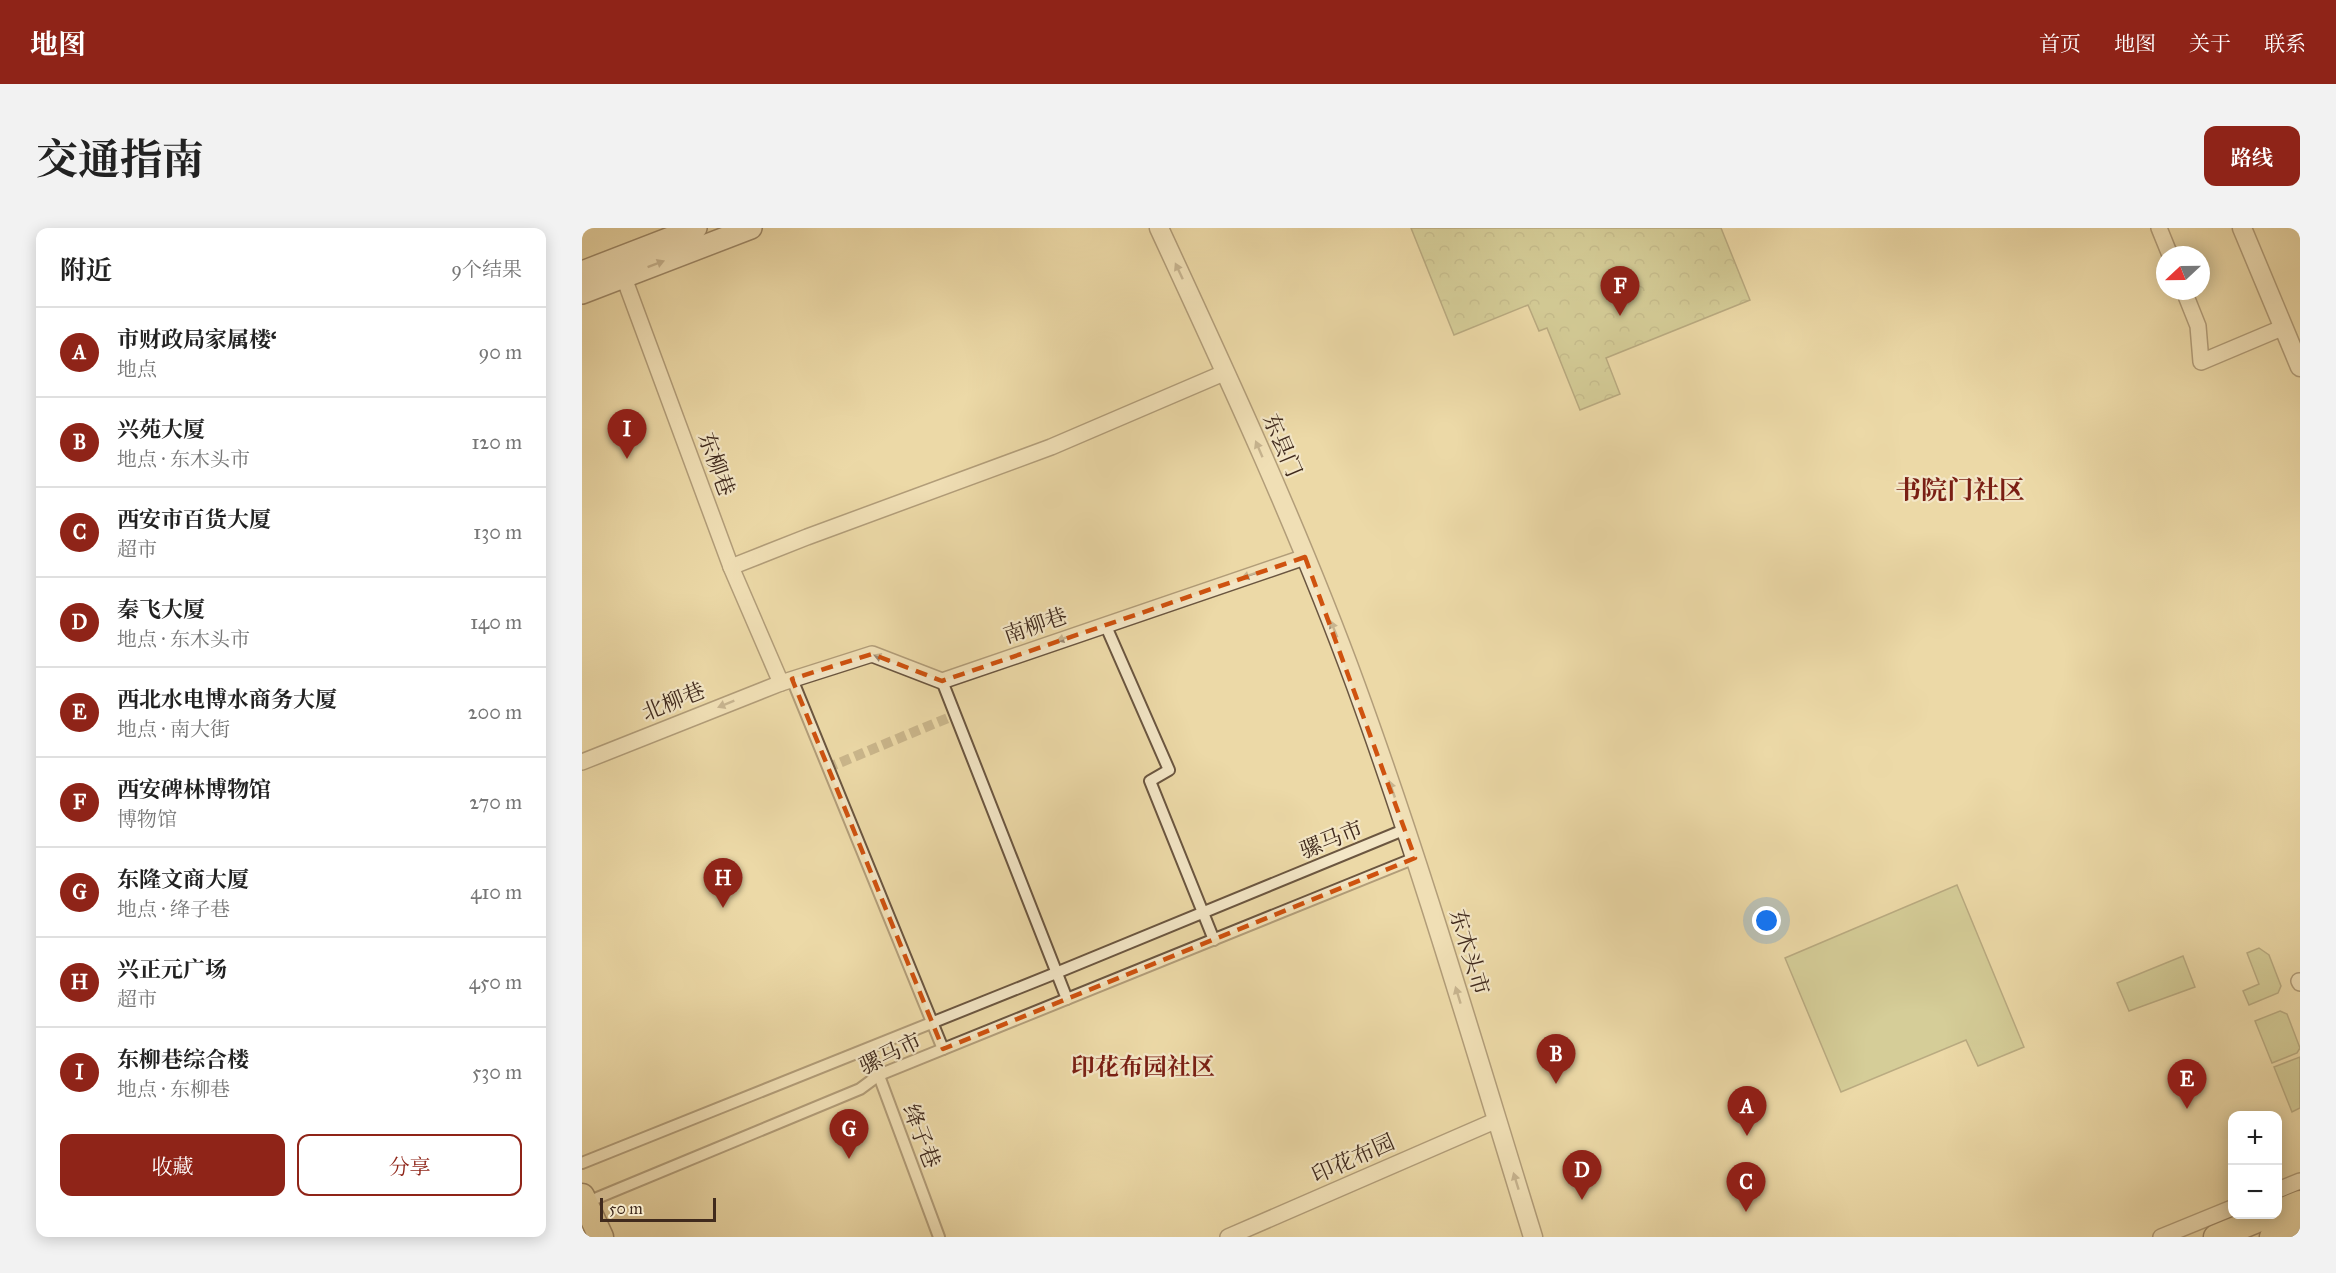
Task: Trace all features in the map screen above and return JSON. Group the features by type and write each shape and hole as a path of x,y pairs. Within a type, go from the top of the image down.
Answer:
{"main road":[{"path":"582,293 620,268 696,228"},
{"path":"582,272 620,268 751,228"},
{"path":"584,1199 601,1237"},
{"path":"2282,1210 2300,1203"},
{"path":"2216,1237 2262,1219"},
{"path":"2272,1237 2300,1226"}],"street":[{"name":"东县门","path":"1160,228 1226,372 1305,557 1355,684"},
{"path":"2159,228 2166,246"},
{"path":"2242,228 2300,367"},
{"name":"东柳巷","path":"620,268 731,567 787,681"},
{"path":"2188,300 2198,326 2201,362 2284,327"},
{"path":"731,567 1051,447 1226,372"},
{"name":"南柳巷","path":"942,681 1305,557"},
{"path":"1105,624 1169,770 1150,781 1214,940"},
{"path":"943,1049 787,681 872,654 942,681 1066,999"},
{"name":"北柳巷","path":"582,762 787,681"},
{"name":"东木头市","path":"1355,684 1406,829 1533,1237"},
{"name":"骡马市","path":"582,1163 869,1049 1406,829"},
{"name":"骡马市","path":"584,1199 860,1089 879,1075 1415,858"},
{"name":"绛子巷","path":"869,1049 939,1237"},
{"name":"印花布园","path":"1228,1237 1497,1120"},
{"path":"2282,1188 2300,1181"},
{"path":"2161,1237 2228,1210"}],"highlighted area":[{"path":"1305,557 1415,858 943,1049 792,679 872,654 942,681"}],"green space":[{"path":"1411,228 1721,228 1750,300 1606,358 1620,394 1580,410 1547,328 1539,331 1528,305 1454,335"},
{"path":"1957,885 2024,1047 1978,1066 1966,1040 1841,1092 1785,958"},
{"path":"2259,948 2269,955 2281,986 2278,993 2249,1005 2243,991 2259,984 2247,953"},
{"path":"2183,956 2195,987 2129,1011 2117,983"},
{"path":"2280,1011 2287,1014 2300,1048 2297,1053 2272,1063 2255,1021"},
{"path":"2300,1057 2300,1108 2292,1112 2274,1067"}],"tunnel":[{"path":"827,768 955,715"}],"place":[{"name":"西安碑林博物馆","path":"1620,316"},
{"name":"东柳巷综合楼","path":"627,459"},
{"name":"兴正元广场","path":"723,908"},
{"name":"兴苑大厦","path":"1556,1084"},
{"name":"西北水电博水商务大厦","path":"2187,1109"},
{"name":"市财政局家属楼‘","path":"1747,1136"},
{"name":"东隆文商大厦","path":"849,1159"},
{"name":"秦飞大厦","path":"1582,1200"},
{"name":"西安市百货大厦","path":"1746,1212"}],"district":[{"name":"书院门社区","path":"1960,490"},
{"name":"印花布园社区","path":"1143,1067"}]}
